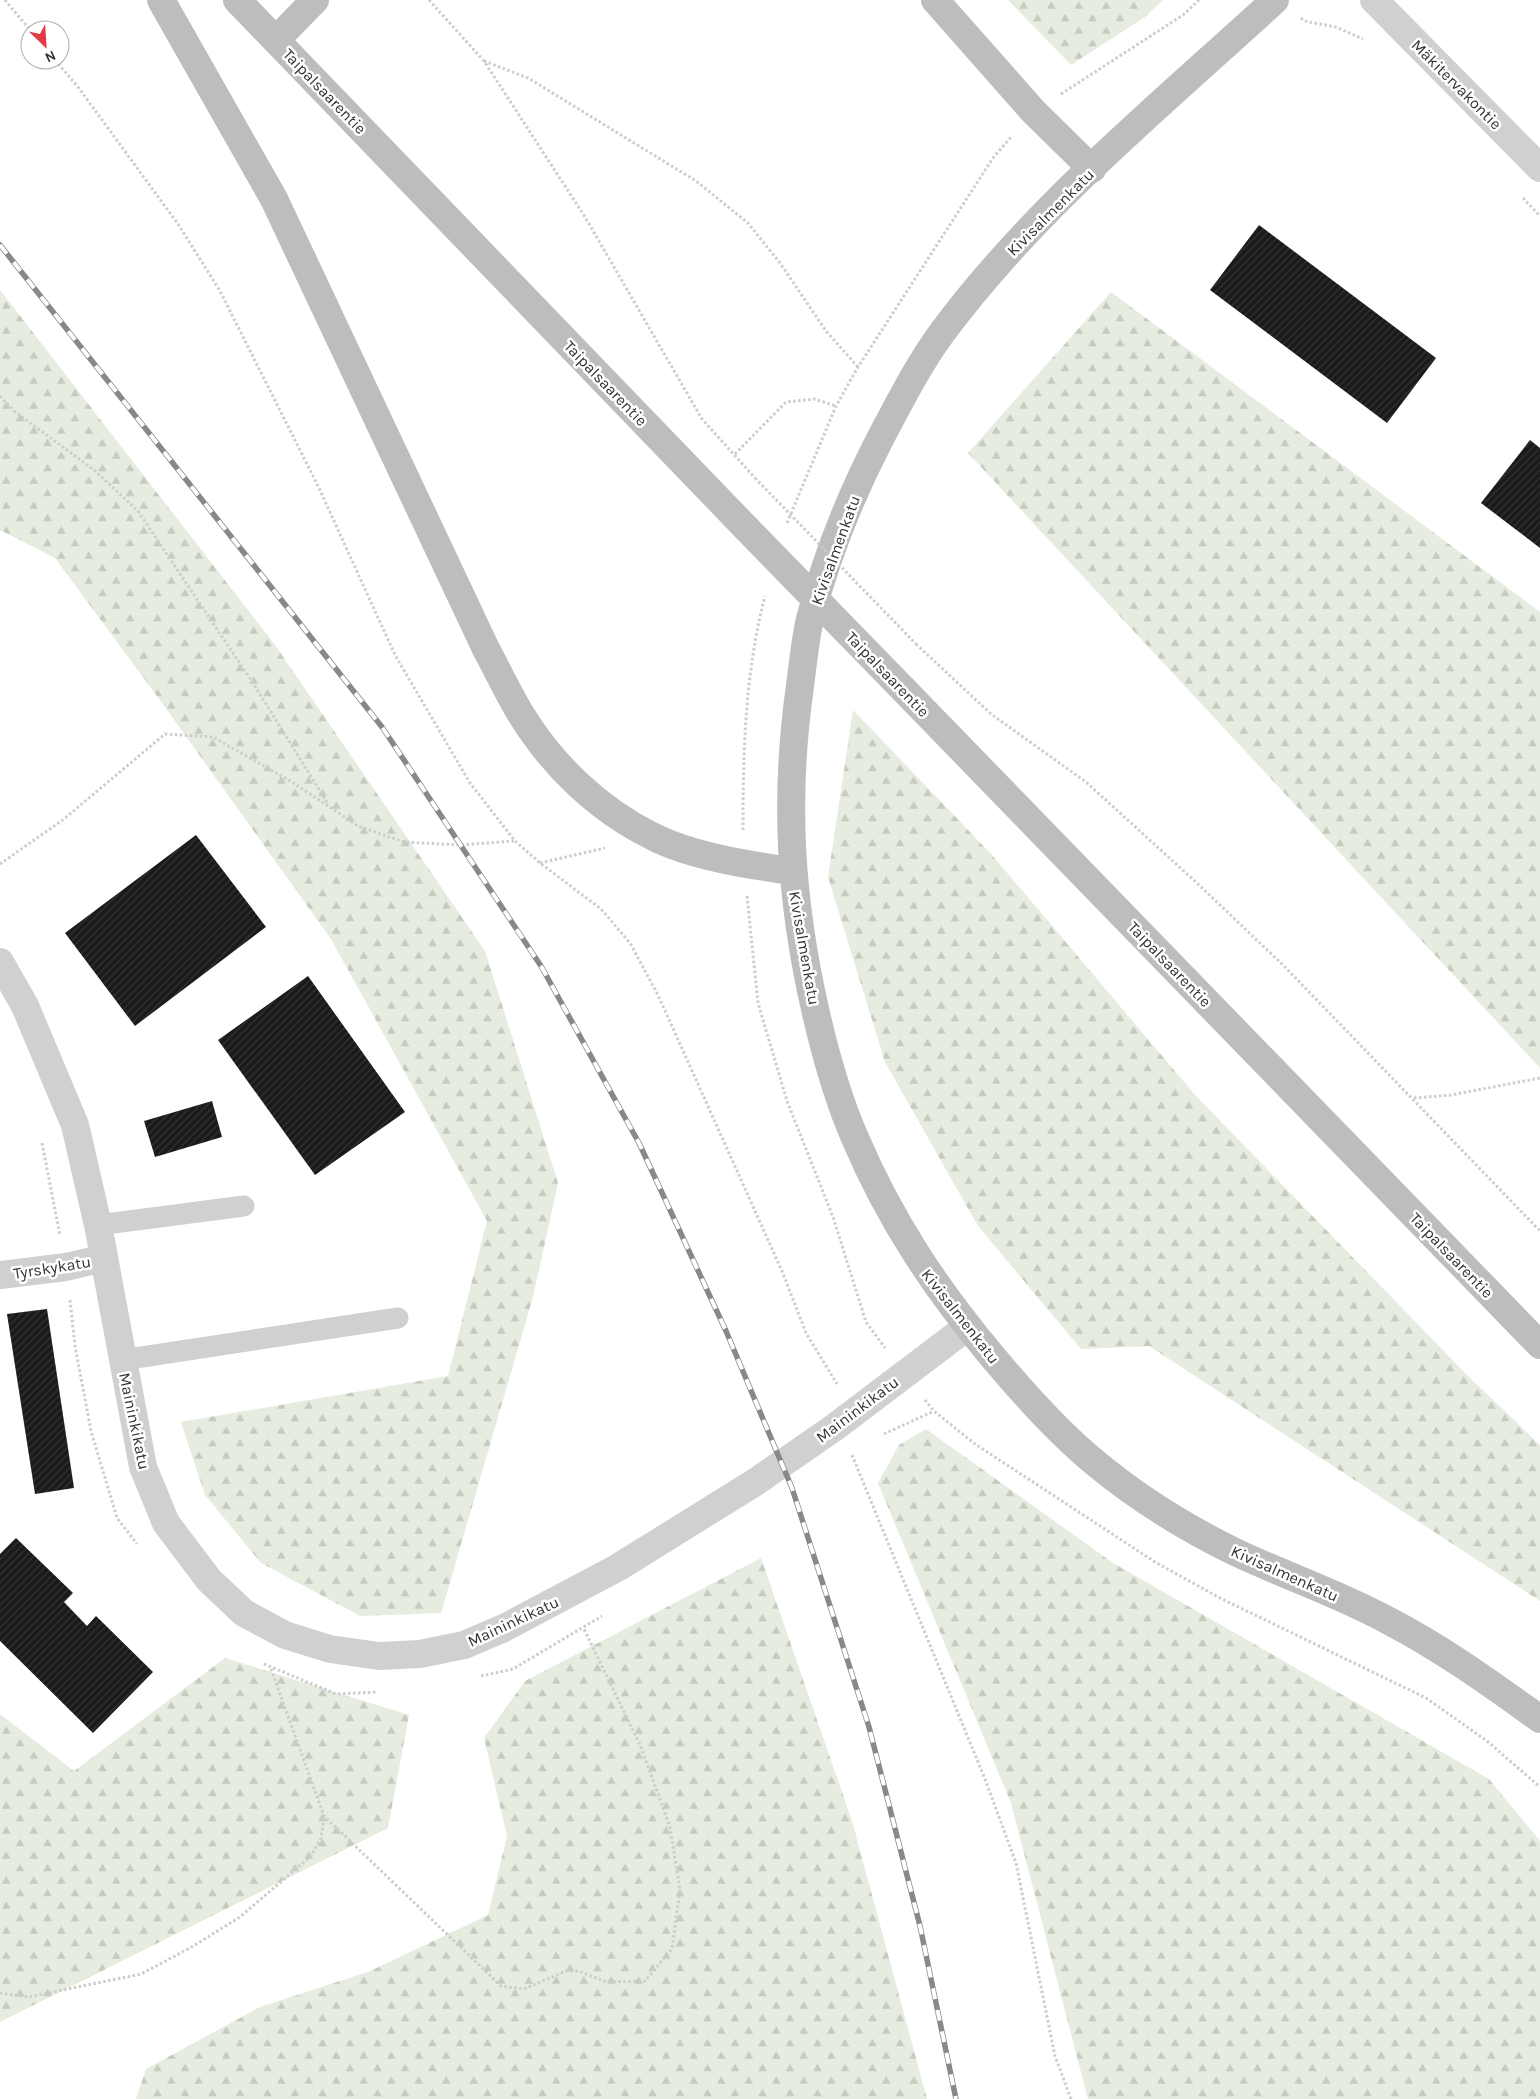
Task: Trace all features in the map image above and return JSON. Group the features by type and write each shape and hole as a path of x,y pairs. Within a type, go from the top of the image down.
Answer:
{"main road":[{"path":"161,0 274,199 486,649 522,717 562,770 605,807 652,837 744,864 791,871"},
{"name":"Taipalsaarentie","path":"237,0 747,530 1540,1345"},
{"path":"276,40 315,0"},
{"path":"935,0 1033,112 1092,169"},
{"name":"Kivisalmenkatu","path":"1275,0 1092,169 1036,224 984,281 939,336 903,395 869,461 838,531 810,621 797,709 790,799 791,871 804,962 825,1053 853,1135 892,1213 927,1274 1028,1399 1093,1462 1164,1512 1231,1550 1386,1619 1466,1666 1540,1719"}],"street":[{"name":"Mäkitervakontie","path":"1374,0 1540,168"},
{"name":"Maininkikatu","path":"0,962 25,1006 75,1125 98,1225 122,1360 144,1467 166,1522 209,1580 244,1613 285,1635 330,1649 379,1656 420,1654 464,1644 504,1628 617,1568 754,1483 845,1420 968,1327"},
{"name":"Tyrskykatu","path":"0,1275 66,1267 104,1258"}],"lane":[{"path":"98,1225 244,1206"},
{"path":"122,1360 398,1318"}],"path":[{"path":"5,0 22,20"},
{"path":"429,0 484,61 585,217 702,419 755,478 916,644 991,714 1086,782 1198,884 1284,966 1414,1098 1540,1231"},
{"path":"785,528 836,406 858,367 993,158 1033,112 1183,15 1199,0"},
{"path":"1299,16 1304,21 1336,26 1365,40"},
{"path":"484,61 528,78 659,158 696,181 748,223 780,263 826,331 858,367"},
{"path":"64,70 178,224 220,291 319,488 395,655 470,783 515,841 540,863 601,910 630,943 658,995 782,1271 806,1333 845,1420 850,1450 985,1780 1016,1863 1055,2056 1071,2099"},
{"path":"1519,195 1540,216"},
{"path":"0,396 14,411 94,470 138,511 253,683 330,807"},
{"path":"735,454 786,402 814,399 836,406"},
{"path":"766,592 754,639 743,742 744,864 758,1003 787,1101 833,1216 866,1322 934,1411 975,1444 1156,1562 1220,1598 1426,1698 1488,1741 1540,1787"},
{"path":"0,864 64,819 164,734 213,737 292,782 358,826 404,842 460,845 515,841"},
{"path":"540,863 652,837"},
{"path":"1414,1098 1460,1093 1540,1078"},
{"path":"41,1135 66,1267 75,1346 91,1431 116,1518 141,1548"},
{"path":"876,1438 934,1411"},
{"path":"477,1677 513,1668 584,1629 607,1612"},
{"path":"271,1669 324,1816 501,1986 524,1989 566,1971 579,1971 606,1982 645,1981 672,1949 680,1890 670,1827 641,1747 584,1629"},
{"path":"256,1660 271,1669 336,1694 384,1691"},
{"path":"0,1993 29,1997 132,1977 190,1948 240,1917 311,1856 321,1838 324,1816"}],"green space":[{"path":"1008,0 1163,0 1145,17 1071,65"},
{"path":"0,290 275,645 485,951 558,1183 533,1297 441,1613 360,1616 261,1563 205,1495 181,1422 448,1376 487,1221 331,939 165,707 55,558 0,530"},
{"path":"1111,292 1540,612 1540,1068 968,453"},
{"path":"853,710 992,855 1196,1096 1469,1377 1540,1445 1540,1601 1149,1346 1081,1349 978,1226 885,1062 828,877"},
{"path":"926,1429 1113,1563 1489,1779 1540,1841 1540,2099 1088,2099 1011,1803 878,1483 899,1445"},
{"path":"761,1558 852,1821 927,2099 136,2099 146,2069 260,2007 368,1972 488,1915 507,1836 484,1738 525,1681"},
{"path":"225,1658 409,1715 388,1828 0,2022 0,1714 74,1771"}],"building":[{"path":"1259,225 1436,358 1387,423 1210,290"},
{"path":"1530,440 1540,448 1540,548 1481,503"},
{"path":"196,835 266,927 135,1026 65,933"},
{"path":"308,976 405,1112 315,1175 218,1040"},
{"path":"212,1101 222,1137 155,1157 144,1121"},
{"path":"47,1309 74,1488 35,1494 7,1314"},
{"path":"16,1538 73,1593 64,1602 87,1626 96,1616 153,1672 93,1733 0,1641 0,1554"}],"railway":[{"path":"0,245 382,727 541,966 639,1143 726,1331 792,1488 869,1727 920,1926 956,2099"}]}
